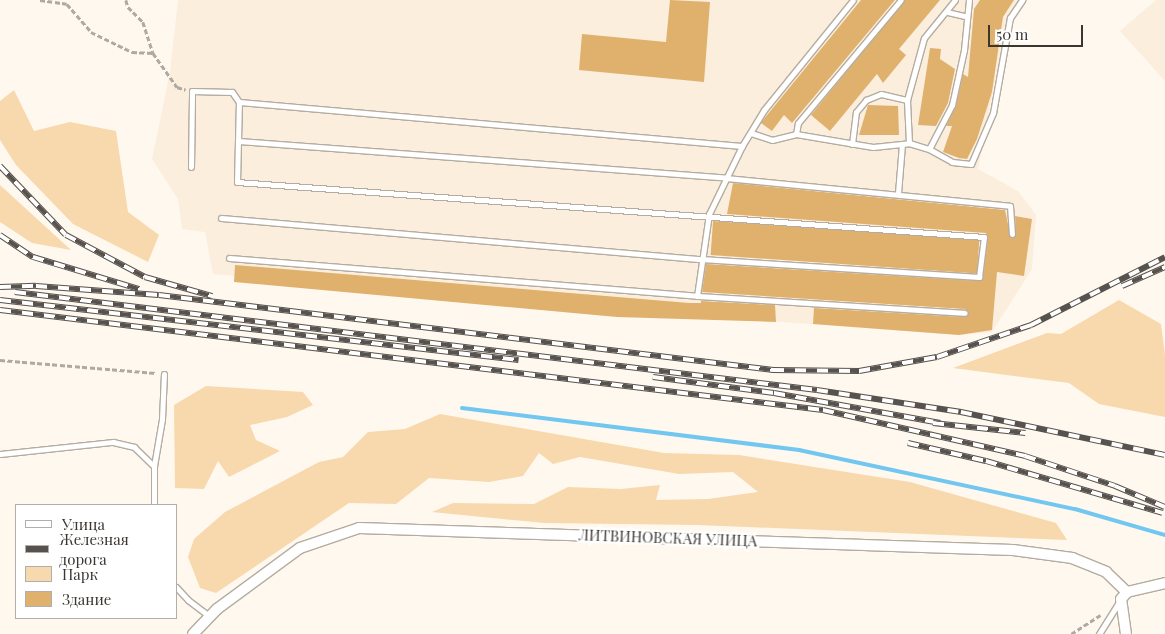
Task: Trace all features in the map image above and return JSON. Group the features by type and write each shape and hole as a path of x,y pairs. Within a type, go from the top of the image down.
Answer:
{"street":[{"name":"ЛИТВИНОВСКАЯ УЛИЦА","path":"193,634 210,617 300,548 359,528 1013,550 1072,558 1106,572 1124,595"},
{"path":"1126,634 1124,595 1165,583"}],"lane":[{"path":"697,296 701,258 709,214 742,146 764,110 853,0"},
{"path":"796,134 798,123 901,0"},
{"path":"909,143 907,100 924,38 955,0"},
{"path":"930,149 952,105 964,50 965,16 969,0"},
{"path":"751,133 772,140 796,134 873,147 909,143 930,149 952,162 971,164 993,113 1010,18 1022,0"},
{"path":"947,12 965,16"},
{"path":"191,167 192,91 232,92 238,102 237,182 709,214 984,237 979,277 701,258 221,218"},
{"path":"852,144 856,112 866,100 882,94 907,100"},
{"path":"238,102 742,146"},
{"path":"238,141 726,178 898,193 1010,206 1012,234"},
{"path":"898,193 902,144"},
{"path":"229,258 697,296 964,313"},
{"path":"154,504 154,466 162,419 164,374"},
{"path":"0,454 114,442 134,447 154,466"},
{"path":"178,589 188,600 210,617"},
{"path":"1099,634 1124,595"}],"path":[{"path":"40,0 67,4 91,32 132,52 153,54"},
{"path":"126,0 128,7 144,22 153,54 177,87 192,91"},
{"path":"0,360 164,374"},
{"path":"1071,634 1106,611"}],"shaded area":[{"path":"178,0 1025,0 1006,25 978,169 1018,191 1036,215 1032,269 992,332 959,335 618,310 213,274 205,232 182,229 178,199 152,159 170,72"},
{"path":"1156,0 1165,0 1165,81 1120,31"}],"green space":[{"path":"14,90 34,131 70,122 116,131 128,212 159,235 148,262 73,224 16,165 0,140 0,101"},
{"path":"0,185 71,250 32,243 0,222"},
{"path":"1119,300 1161,324 1165,355 1165,417 1099,404 1069,383 953,368 1047,333 1061,334"},
{"path":"206,386 303,392 313,405 287,417 250,425 256,440 280,451 229,477 218,461 204,489 175,488 174,405"},
{"path":"440,414 664,453 739,455 910,482 1056,523 1067,540 698,525 544,523 432,512 453,503 534,504 568,487 621,489 660,485 656,500 708,499 758,492 733,472 679,474 580,457 553,464 539,453 523,476 489,482 429,478 396,504 349,503 216,593 200,588 188,557 194,539 225,512 319,462 343,457 368,432 405,429"}],"building":[{"path":"670,0 710,2 704,82 579,70 582,34 666,42"},
{"path":"861,0 895,0 792,123 784,115 772,131 761,123 763,120"},
{"path":"905,0 940,0 899,49 906,55 883,83 877,74 830,131 811,115"},
{"path":"980,0 1014,0 1003,17 992,92 977,139 967,159 943,152 952,126 946,126 956,106 963,74 968,77 974,9"},
{"path":"930,48 941,49 940,59 955,69 948,103 936,126 918,125"},
{"path":"868,105 898,106 899,135 859,135"},
{"path":"733,183 1005,210 1011,238 1016,235 1015,216 1032,219 1024,276 997,272 992,330 959,335 813,324 814,308 964,317 968,314 965,309 702,292 706,264 979,281 983,278 988,238 986,233 727,214"},
{"path":"713,221 979,240 977,274 711,255"},
{"path":"235,265 689,303 701,303 701,301 775,305 776,322 617,317 234,282"}],"waterway":[{"path":"462,408 799,450 1075,509 1165,535"}],"railway":[{"path":"0,166 66,235 145,277 212,296"},
{"path":"0,235 33,257 139,289"},
{"path":"0,287 36,286 159,295 773,370 859,371 937,357 1031,325 1165,257"},
{"path":"1122,286 1165,267"},
{"path":"15,292 817,390 961,412 1165,455"},
{"path":"0,300 519,360"},
{"path":"0,310 823,410 1025,456 1115,486 1165,507"},
{"path":"653,377 774,393 940,423"},
{"path":"933,423 1025,433"},
{"path":"908,443 986,461 1163,513"}]}
